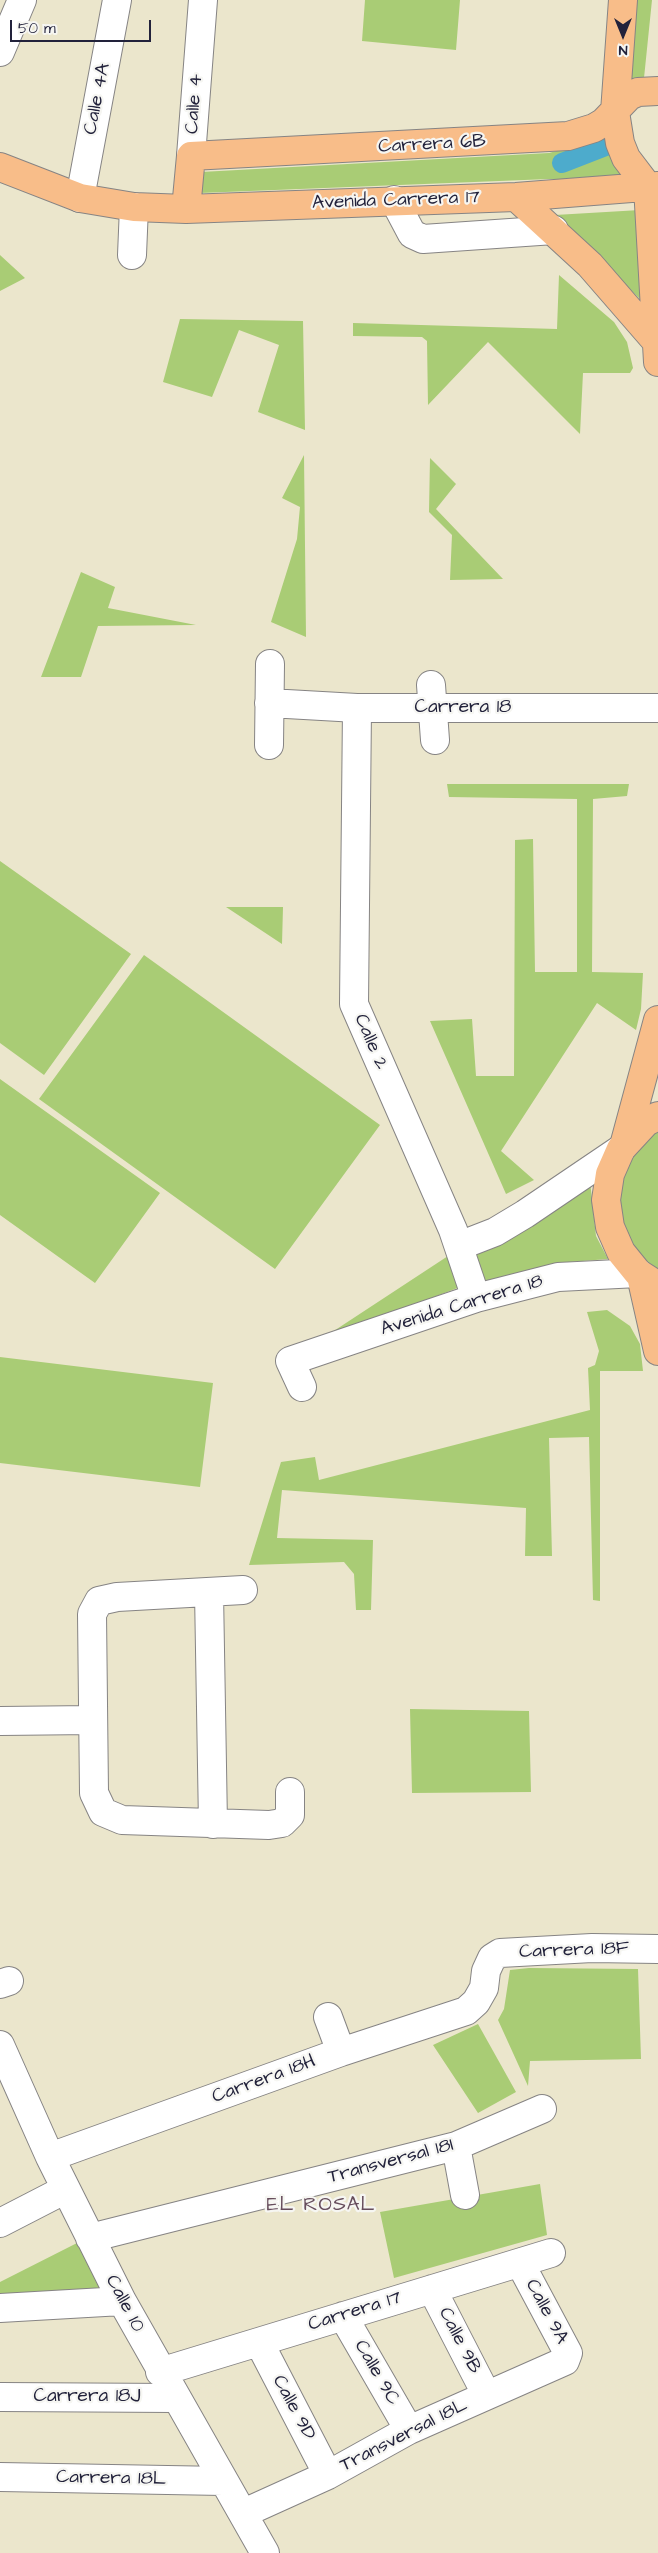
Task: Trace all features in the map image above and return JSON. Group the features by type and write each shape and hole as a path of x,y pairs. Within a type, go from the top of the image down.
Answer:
{"main road":[{"path":"623,0 615,112 620,143 626,158 653,186 657,348"},
{"name":"Carrera 6B","path":"191,156 568,136 594,128 615,112 629,96 638,92 658,91"},
{"name":"Calle 4","path":"186,209 191,156"},
{"name":"Avenida Carrera 17","path":"0,167 80,198 134,207 186,209 516,197 653,186"},
{"path":"516,197 554,230 601,277 657,348"},
{"path":"658,1020 623,1146 610,1174 606,1200 610,1227 621,1252 646,1278 658,1351"},
{"path":"623,1146 646,1122 658,1116"}],"street":[{"path":"0,52 22,0"},
{"name":"Calle 4A","path":"80,198 117,0"},
{"name":"Calle 4","path":"191,156 203,0"},
{"path":"394,200 412,234 423,239 554,230"},
{"path":"132,255 134,207"},
{"path":"269,745 270,664"},
{"path":"431,696 435,740"},
{"name":"Carrera 18","path":"269,703 357,708 431,696 658,708"},
{"name":"Calle 2","path":"357,708 354,1004 459,1246 476,1298"},
{"path":"459,1246 495,1232 525,1214 623,1146"},
{"name":"Avenida Carrera 18","path":"302,1387 290,1361 476,1298 558,1277 598,1273 646,1278"},
{"path":"243,1590 117,1597 99,1601 92,1614 94,1794 103,1812 122,1820 269,1826 282,1823 290,1815 290,1792"},
{"path":"209,1592 213,1824"},
{"path":"0,1721 92,1720"},
{"name":"Carrera 18F","path":"476,2002 484,1988 486,1971 492,1958 500,1953 591,1939 658,1949"},
{"name":"Carrera 18H","path":"50,2157 341,2052 466,2011 476,2002"},
{"path":"328,2017 341,2052"},
{"name":"Calle 10","path":"0,2045 7,2080 50,2157 122,2301 160,2372 265,2553"},
{"name":"Transversal 18I","path":"90,2238 456,2146 542,2109"},
{"path":"456,2146 465,2194"},
{"path":"0,2223 66,2189"},
{"name":"Carrera 17","path":"160,2372 551,2253"},
{"name":"Calle 9A","path":"520,2262 568,2353 565,2361"},
{"name":"Calle 9B","path":"432,2289 486,2394"},
{"path":"0,2308 122,2301"},
{"name":"Calle 9C","path":"344,2316 409,2430"},
{"name":"Calle 9D","path":"259,2342 328,2475"},
{"name":"Transversal 18L","path":"244,2514 328,2475 409,2430 486,2394 565,2361"},
{"name":"Carrera 18J","path":"0,2397 175,2398"},
{"name":"Carrera 18L","path":"0,2477 223,2481"}],"green space":[{"path":"365,0 460,0 456,50 362,41"},
{"path":"635,0 652,0 644,78 627,86"},
{"path":"611,136 623,179 549,179 200,193 201,172 549,153"},
{"path":"640,210 648,307 555,215"},
{"path":"0,255 25,278 0,291"},
{"path":"559,275 614,322 627,342 633,368 630,373 583,373 580,434 488,342 428,405 427,341 422,337 353,336 353,323 557,329"},
{"path":"180,319 303,321 305,430 258,412 279,345 239,330 212,397 163,382"},
{"path":"304,455 306,637 271,622 297,539 300,507 282,498"},
{"path":"430,458 456,484 436,509 503,579 450,580 452,535 429,512"},
{"path":"81,572 115,587 108,608 196,625 98,626 81,677 41,677"},
{"path":"447,784 629,784 627,796 593,799 592,972 643,973 641,1009 636,1030 597,1003 501,1151 534,1180 506,1194 430,1021 472,1019 476,1076 514,1076 515,840 533,839 535,972 577,972 577,799 449,797"},
{"path":"0,861 131,954 44,1075 0,1043"},
{"path":"226,907 283,907 282,944"},
{"path":"144,955 380,1125 275,1269 39,1099"},
{"path":"0,1079 160,1193 95,1283 0,1215"},
{"path":"658,1128 658,1274 628,1243 619,1219 617,1194 623,1169 636,1147"},
{"path":"590,1181 596,1236 608,1259 557,1263 482,1283 471,1256"},
{"path":"448,1256 460,1287 317,1342"},
{"path":"607,1310 630,1326 640,1344 643,1371 600,1371 600,1601 593,1600 589,1437 549,1438 552,1556 525,1556 526,1508 282,1490 277,1538 373,1540 371,1610 356,1610 354,1574 344,1562 249,1565 281,1462 315,1457 319,1480 590,1410 588,1368 595,1365 599,1351 587,1312"},
{"path":"0,1357 213,1383 200,1487 0,1463"},
{"path":"410,1709 529,1711 531,1792 412,1793"},
{"path":"529,1968 638,1969 641,2059 530,2061 528,2086 498,2020 504,2009 510,1970"},
{"path":"478,2024 516,2092 478,2113 433,2045"},
{"path":"540,2184 547,2235 394,2278 380,2212"},
{"path":"79,2242 110,2297 0,2293 0,2282"}],"waterway":[{"path":"562,163 616,142"}],"district":[{"name":"EL ROSAL","path":"321,2206"}]}
